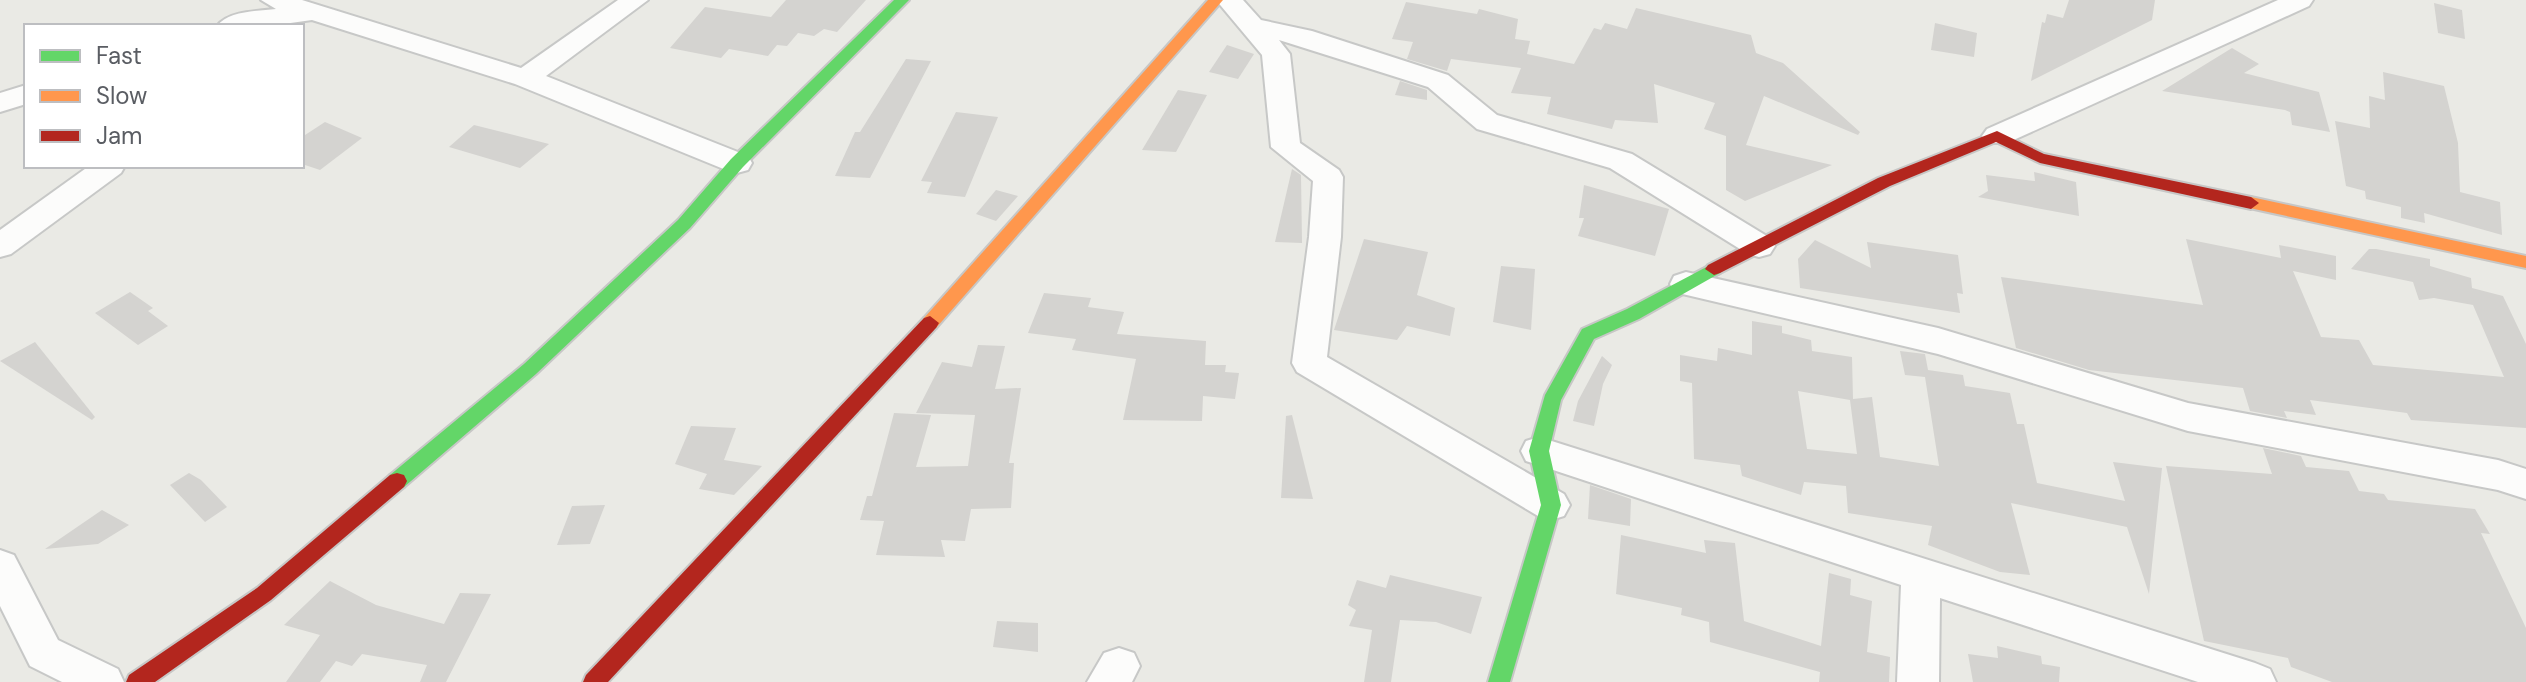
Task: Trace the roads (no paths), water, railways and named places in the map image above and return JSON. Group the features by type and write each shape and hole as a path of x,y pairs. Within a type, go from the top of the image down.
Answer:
{"street":[{"path":"274,0 525,78 737,163"},
{"path":"525,78 635,0"},
{"path":"137,682 264,594 530,369 684,224 737,163 902,0"},
{"path":"594,682 997,251 1216,0"},
{"path":"1229,0 1276,54 1286,147 1328,177 1325,237 1309,363 1551,505"},
{"path":"1499,682 1551,505 1539,451 1552,400 1588,334 1626,321 1686,284 1930,158 1997,136 2262,6 2300,0"},
{"path":"237,24 312,13"},
{"path":"1251,26 1302,37 1438,81 1487,122 1545,136 1621,161 1759,246"},
{"path":"0,103 24,95"},
{"path":"1997,136 2040,158 2526,262"},
{"path":"0,246 107,168"},
{"path":"1686,284 1938,341 2188,417 2498,475 2526,484"},
{"path":"1539,451 2255,682"},
{"path":"0,567 44,653 103,682"},
{"path":"1918,682 1921,575"}]}
